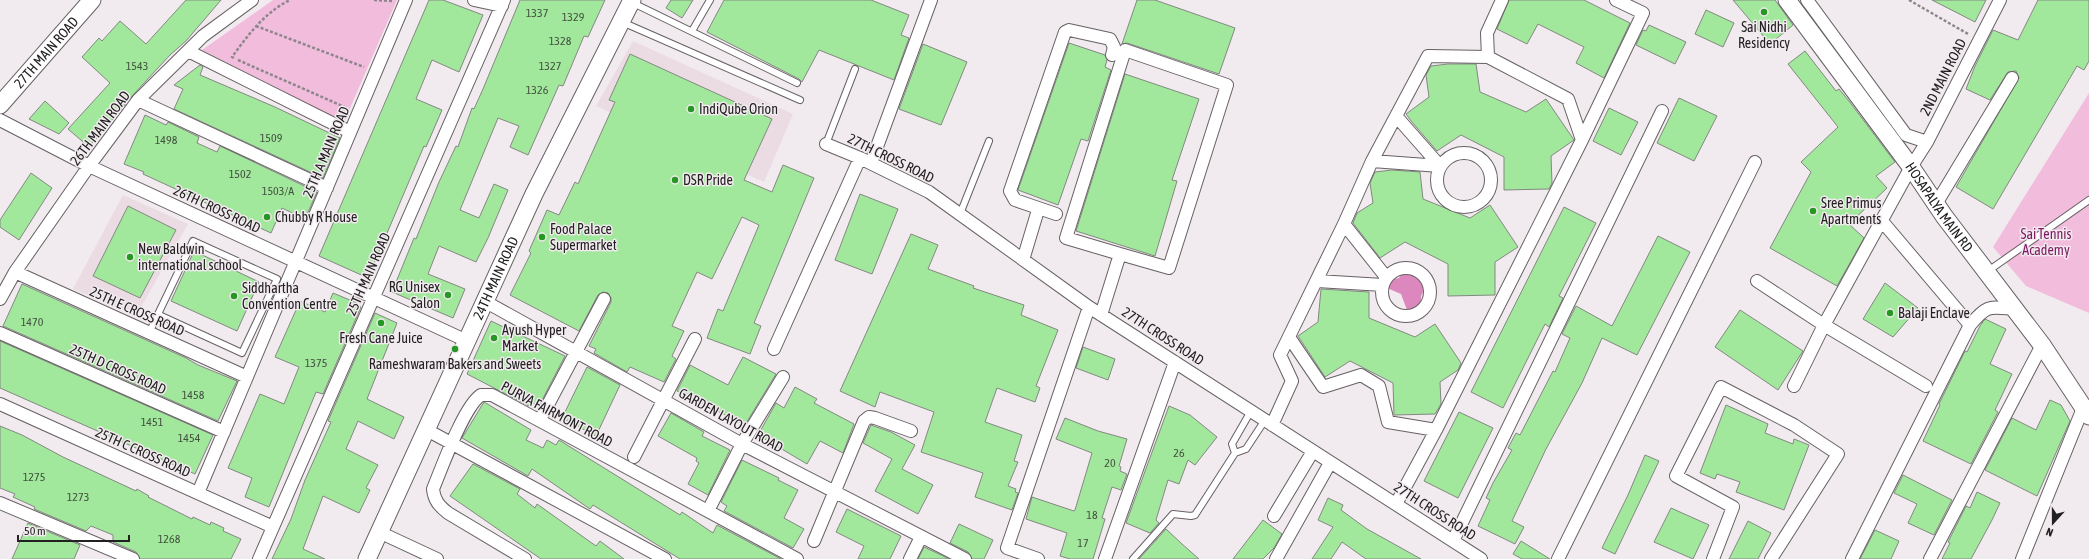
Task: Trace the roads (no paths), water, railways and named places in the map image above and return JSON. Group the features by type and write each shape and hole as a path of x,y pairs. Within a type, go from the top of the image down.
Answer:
{"street":[{"name":"27TH MAIN ROAD","path":"0,105 92,0"},
{"name":"26TH MAIN ROAD","path":"0,299 15,272 89,166 138,100 203,36 252,0"},
{"name":"25TH A MAIN ROAD","path":"198,493 406,0"},
{"path":"474,0 503,3"},
{"path":"774,350 865,160 920,35 931,0"},
{"path":"1488,57 1487,33 1502,0"},
{"path":"1396,504 1436,430 1582,140 1643,13 1616,0"},
{"name":"HOSAPALYA MAIN RD","path":"1788,0 1810,19 1936,204 2042,345 2087,410"},
{"path":"1807,0 1810,19 1906,135 1927,142"},
{"name":"2ND MAIN ROAD","path":"1794,386 1824,325 1881,220 1911,166 1927,142 2000,0"},
{"name":"24TH MAIN ROAD","path":"367,559 425,429 486,302 534,194 632,1"},
{"name":"25TH MAIN ROAD","path":"259,559 503,3"},
{"path":"1056,214 1038,210 1015,200 1010,191 1065,32 1069,30 1110,39 1114,47 1112,54"},
{"path":"188,50 350,132"},
{"path":"1125,50 1227,85 1169,268 1120,254 1066,238 1125,50"},
{"path":"1269,423 1292,381 1280,355 1344,224 1372,161 1428,56 1488,57 1568,99 1582,140"},
{"path":"1936,204 2012,78"},
{"path":"138,100 327,188"},
{"path":"1454,540 1662,111"},
{"path":"1396,116 1440,166"},
{"name":"26TH CROSS ROAD","path":"0,120 89,166 467,341"},
{"name":"27TH CROSS ROAD","path":"826,144 865,160 929,192 1089,307 1330,463 1454,540 1481,559"},
{"path":"1462,153 1479,158 1485,164 1490,176 1490,188 1486,196 1480,202 1471,206 1462,207 1449,203 1439,193 1437,174 1440,166 1446,159 1462,153"},
{"path":"1372,161 1440,166"},
{"path":"1558,559 1755,162"},
{"path":"1023,260 1038,210"},
{"path":"1881,220 1970,325"},
{"path":"1316,281 1384,281 1344,224"},
{"path":"1101,314 1120,254"},
{"name":"25TH E CROSS ROAD","path":"15,272 247,377"},
{"path":"1757,281 1824,325 1926,386"},
{"path":"543,414 604,299"},
{"name":"GARDEN LAYOUT ROAD","path":"486,302 742,444 965,559"},
{"path":"1038,559 1007,548 1089,307"},
{"path":"1852,559 1970,325 1982,311 1987,309 1993,307 2015,309"},
{"name":"25TH D CROSS ROAD","path":"0,333 224,432"},
{"path":"1289,337 1323,387 1361,375 1380,386 1388,422 1436,430"},
{"path":"634,457 695,339"},
{"path":"1930,559 2042,345"},
{"path":"1105,559 1175,362"},
{"path":"711,505 742,444 783,377"},
{"path":"1713,559 1733,507 1676,476 1721,387 1794,425 1838,454 1771,559"},
{"name":"PURVA FAIRMONT ROAD","path":"525,559 448,513 435,500 433,489 453,443 472,402 481,395 492,396 797,559"},
{"name":"25TH C CROSS ROAD","path":"0,404 273,527"},
{"path":"2022,559 2087,410"},
{"path":"814,541 836,493 864,421 869,417 875,418 911,431"},
{"path":"425,429 665,559"},
{"path":"1274,516 1314,452"},
{"path":"1276,559 1306,503 1330,463"},
{"path":"1289,492 1306,503"},
{"path":"0,503 134,559"},
{"path":"379,532 437,559"},
{"path":"910,559 921,537"}],"lane":[{"path":"692,31 710,0"},
{"path":"632,1 797,83"},
{"path":"621,22 800,100"},
{"path":"826,144 855,70"},
{"path":"960,214 989,141"},
{"path":"1987,272 2088,201"},
{"path":"149,333 159,315 192,241 277,279 242,353 159,315"},
{"path":"1235,453 1232,444 1251,411"},
{"path":"1133,559 1173,514 1191,516 1195,514 1235,453 1246,450 1269,423"}],"place":[{"name":"Sai Nidhi Residency","path":"1764,12"},
{"name":"IndiQube Orion","path":"691,109"},
{"name":"DSR Pride","path":"675,180"},
{"name":"Sree Primus Apartments","path":"1813,211"},
{"name":"Chubby R House","path":"267,217"},
{"name":"Food Palace Supermarket","path":"542,237"},
{"name":"New Baldwin international school","path":"130,257"},
{"name":"RG Unisex Salon","path":"448,295"},
{"name":"Siddhartha Convention Centre","path":"234,296"},
{"name":"Balaji Enclave","path":"1890,313"},
{"name":"Fresh Cane Juice","path":"381,323"},
{"name":"Ayush Hyper Market","path":"494,338"},
{"name":"Rameshwaram Bakers and Sweets","path":"455,349"}],"park label":[{"name":"Sai Tennis Academy","path":"2046,242"}]}
